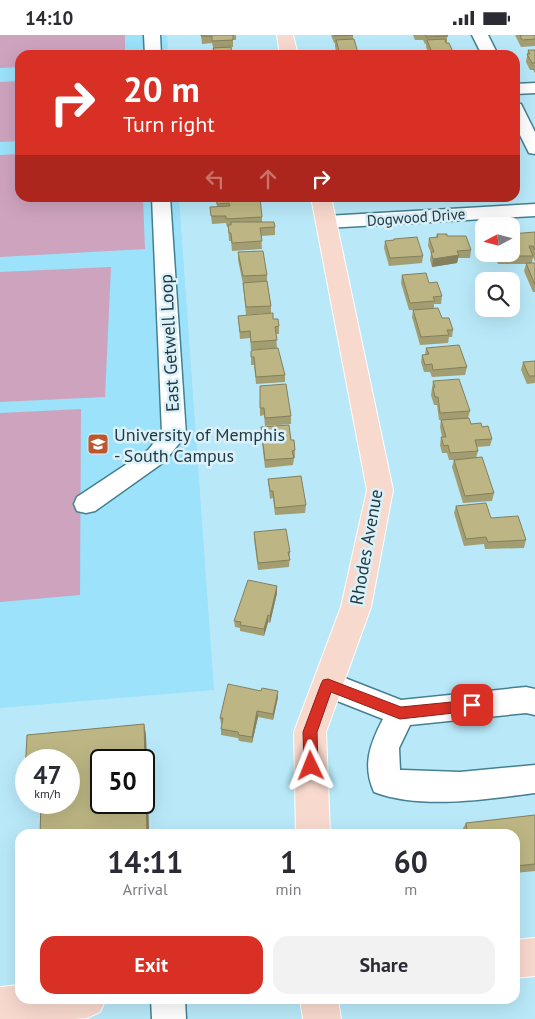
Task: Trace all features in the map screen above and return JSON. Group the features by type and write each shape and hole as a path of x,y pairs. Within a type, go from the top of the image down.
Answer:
{"main road":[{"path":"285,35 288,50"},
{"name":"Rhodes Avenue","path":"313,829 310,732 356,607 380,490 324,210"},
{"path":"520,958 535,957"},
{"path":"1,1010 48,1004"},
{"path":"320,1004 322,1019"}],"street":[{"path":"152,35 153,50"},
{"path":"480,35 488,50"},
{"path":"520,89 535,88"},
{"path":"520,118 535,149"},
{"name":"East Getwell Loop","path":"86,504 156,456 174,435 161,202"},
{"name":"Dogwood Drive","path":"324,210 535,209"},
{"path":"328,684 400,713 532,699"},
{"path":"400,713 384,747 385,782 414,787 491,784 535,779"},
{"path":"168,1004 169,1019"}],"shaded area":[{"name":"University of Memphis - South Campus","path":"0,35 167,35 168,50 15,50 15,202 179,202 214,690 0,708"},
{"path":"0,35 125,35 125,50 15,50 15,67 0,68"},
{"path":"15,81 15,141 0,142 0,82"},
{"path":"15,154 15,202 143,202 145,249 0,257 0,155"},
{"path":"111,267 105,397 0,402 0,272"},
{"path":"81,409 80,595 0,602 0,413"}],"building":[{"path":"201,35 233,35 233,40 212,41 212,36"},
{"path":"425,35 447,35 448,36 426,37"},
{"path":"520,35 535,35 535,39 522,40"},
{"path":"354,39 357,50 339,50 336,40"},
{"path":"445,39 452,50 431,50 427,40"},
{"path":"231,47 231,50 214,50 213,48"},
{"path":"528,50 535,50 535,63 532,63 527,54 530,54"},
{"path":"217,202 260,202 262,217 226,219 226,216 211,216 210,207 230,206 229,203 217,204"},
{"path":"231,222 274,222 275,227 260,228 262,241 232,243 228,225 231,225"},
{"path":"535,232 535,250 533,246 529,246 533,256 520,256 520,233"},
{"path":"437,234 466,236 471,250 457,251 459,255 433,259 431,252 434,252 429,238 438,237"},
{"path":"417,237 423,256 390,258 385,241"},
{"path":"263,251 267,275 243,276 238,252"},
{"path":"526,263 535,263 535,285"},
{"path":"426,273 429,283 437,282 442,296 433,297 435,301 410,303 402,275"},
{"path":"267,281 271,306 246,307 243,283"},
{"path":"438,308 442,318 449,318 453,330 447,330 449,335 421,337 413,310"},
{"path":"273,313 273,319 278,319 279,326 275,327 277,340 251,342 250,331 240,332 238,316"},
{"path":"459,345 467,367 433,370 432,364 425,365 422,355 429,354 426,348"},
{"path":"278,348 285,375 256,377 254,357 251,357 251,351"},
{"path":"535,361 535,376 529,376 523,362"},
{"path":"459,379 470,411 440,413 433,381"},
{"path":"286,384 291,416 265,418 264,408 260,408 260,386"},
{"path":"469,418 471,424 481,423 482,427 488,426 492,439 475,440 478,451 450,453 448,445 444,446 441,437 446,437 441,420"},
{"path":"289,425 291,440 294,440 295,450 292,451 294,458 265,460 261,427"},
{"path":"482,457 494,493 465,496 454,460"},
{"path":"301,476 306,505 275,508 273,491 270,491 268,479"},
{"path":"486,503 491,518 518,516 526,540 488,542 486,537 466,539 456,506"},
{"path":"286,529 290,560 258,563 254,532"},
{"path":"248,580 277,586 270,616 268,615 264,629 240,625 241,622 234,621"},
{"path":"228,684 261,691 262,688 278,691 273,714 257,711 252,737 221,729 223,718 220,718"},
{"path":"144,724 145,749 90,749 90,814 146,814 147,829 40,829 41,814 80,814 80,749 26,749 27,735"},
{"path":"535,815 535,864 520,866 520,829 467,829 466,823"}],"place":[{"name":"University of Memphis - South Campus","path":"98,444"}],"route":[{"path":"311,766 310,732 328,684 400,713 472,705"}]}
